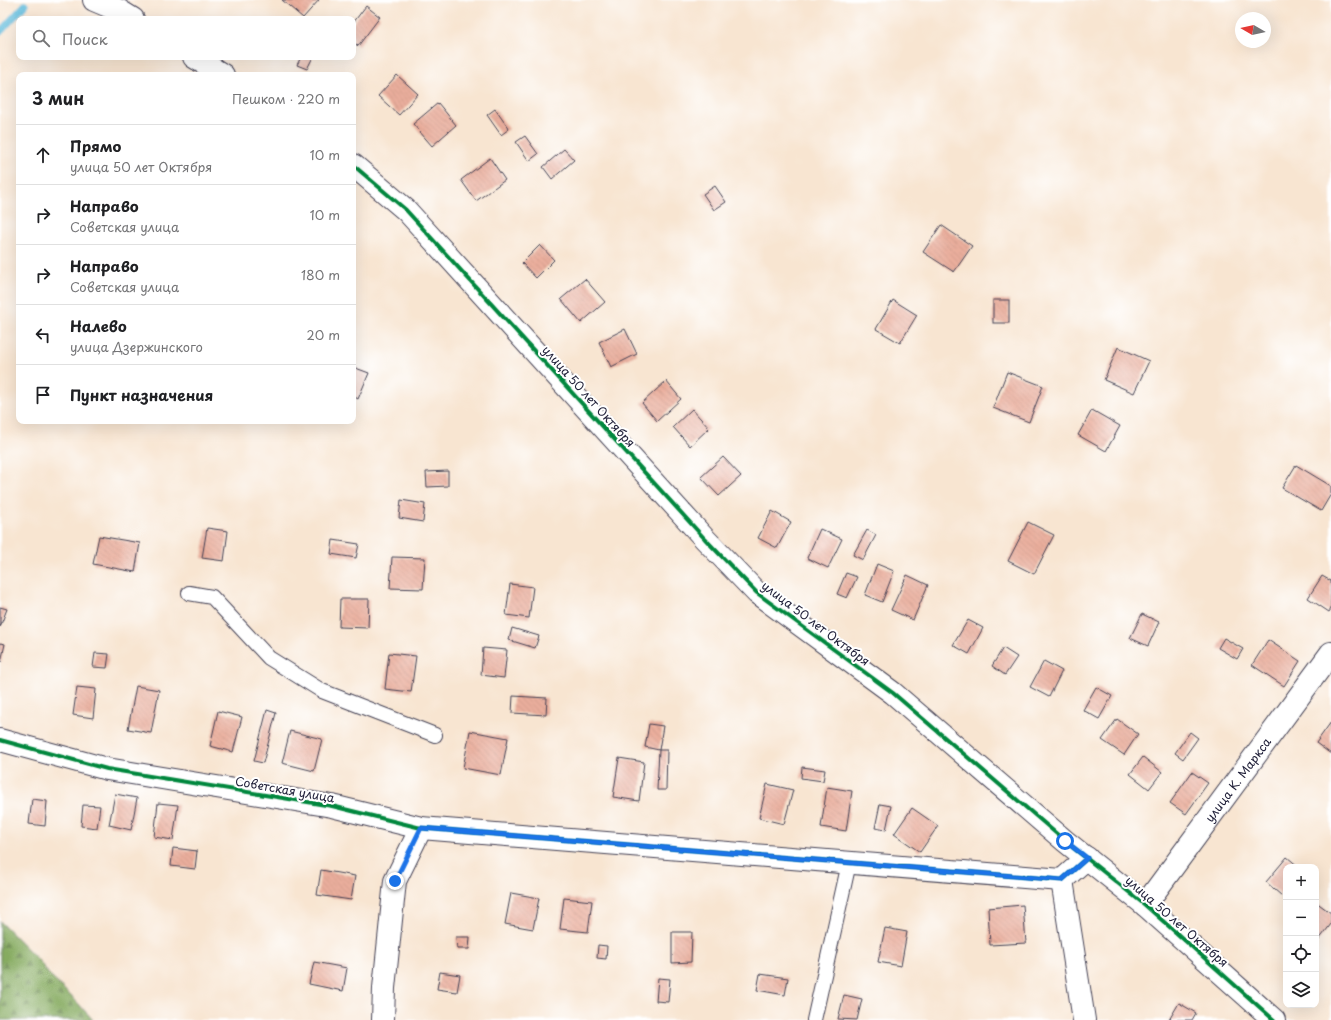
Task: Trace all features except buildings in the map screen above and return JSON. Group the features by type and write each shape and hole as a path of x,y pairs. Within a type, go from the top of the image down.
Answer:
{"street":[{"path":"94,0 120,11 128,16"},
{"path":"199,60 218,72"},
{"name":"улица 50 лет Октября","path":"356,168 406,210 704,538 757,593 893,693 1059,836 1145,905 1274,1020"},
{"name":"улица К. Маркса","path":"1145,905 1331,653"},
{"name":"Советская улица","path":"0,740 9,744 107,769 332,806 421,828 1062,880"},
{"path":"383,1020 384,988 395,881 421,828"},
{"path":"1084,1020 1062,880 1087,858"}],"lane":[{"path":"189,593 212,597 269,658 322,691 434,735"},
{"path":"814,1020 849,863"}],"green space":[{"path":"0,921 40,962 50,976 93,1020 0,1020"}],"waterway":[{"path":"0,32 25,5"}],"cycle path":[{"path":"356,168 406,210 705,539 757,593 893,693 1065,841 1145,905 1274,1020"},
{"path":"0,740 107,769 332,806 421,828 1062,880 1087,858"}],"route":[{"path":"395,881 421,828 1062,880 1087,858 1065,841"}]}
